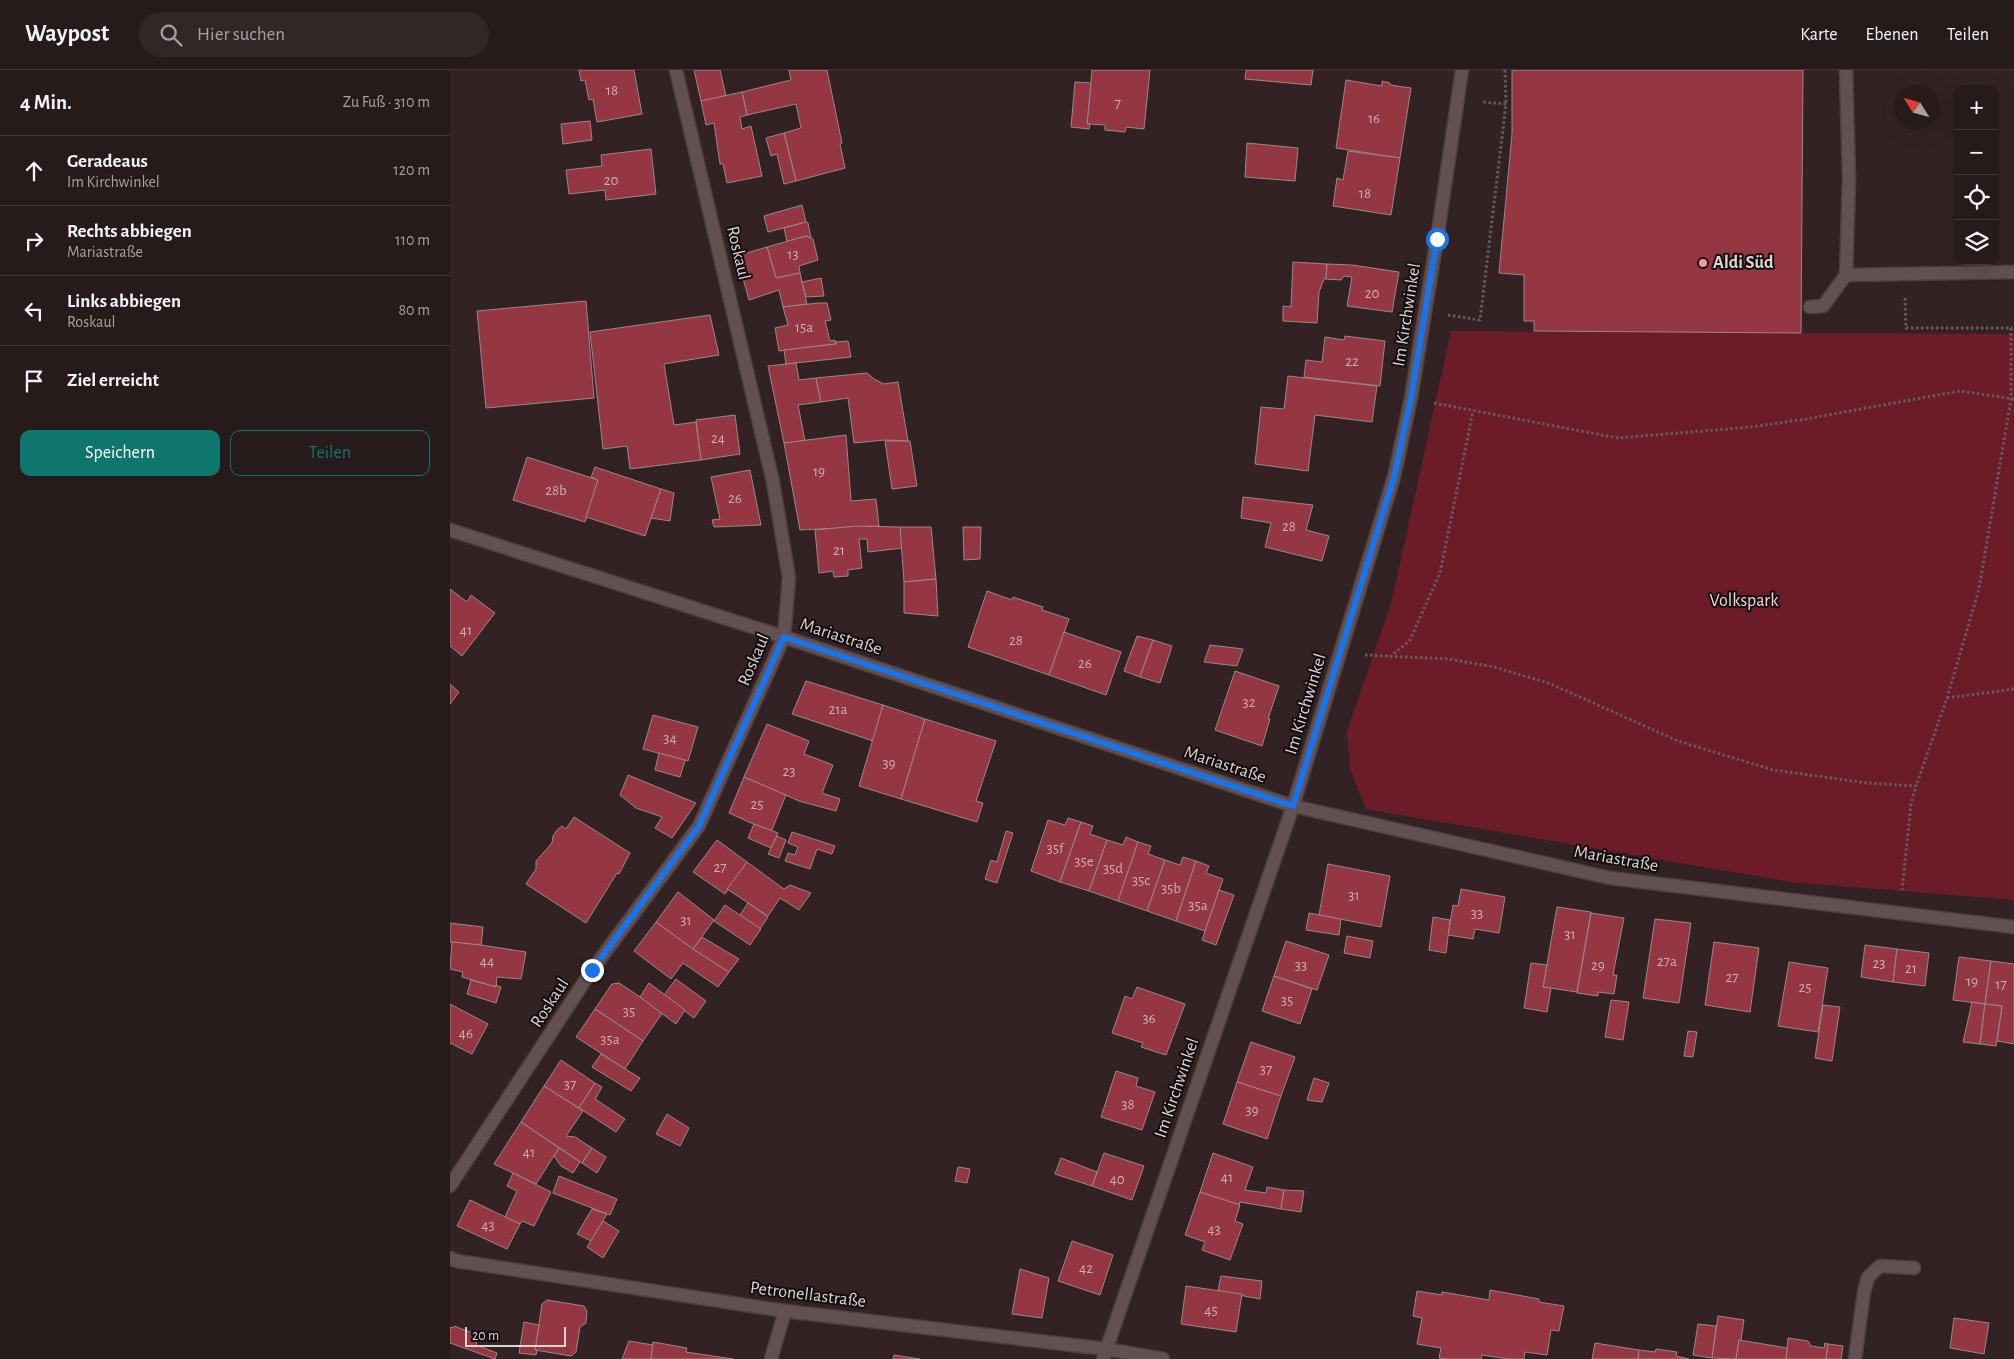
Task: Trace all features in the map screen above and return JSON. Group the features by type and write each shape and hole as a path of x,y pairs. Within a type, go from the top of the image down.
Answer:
{"street":[{"name":"Roskaul","path":"450,1186 592,970 699,826 784,637 789,578 774,482 676,70"},
{"name":"Im Kirchwinkel","path":"1105,1354 1293,806 1394,477 1411,398 1462,70"},
{"path":"1810,307 1823,306 1846,275 1849,179 1846,70"},
{"path":"1846,275 2014,272"},
{"name":"Mariastraße","path":"450,530 784,637 1293,806 1610,878 2014,927"},
{"name":"Petronellastraße","path":"450,1258 457,1261 785,1311 1105,1354 1163,1359"},
{"path":"1854,1359 1868,1277 1880,1266 1914,1268"},
{"path":"771,1359 785,1311"}],"path":[{"path":"1425,313 1480,320 1506,104 1505,70"},
{"path":"1458,99 1506,104"},
{"path":"1902,913 1903,872 1911,804 1947,698 1979,589 2012,399 2011,328 1906,328 1905,274"},
{"path":"1411,398 1618,438 1751,427 1960,391 2012,399"},
{"path":"1389,657 1410,640 1440,573 1473,411"},
{"path":"1341,651 1389,657 1449,659 1494,667 1551,684 1678,741 1773,770 1867,783 1916,786"},
{"path":"1947,698 2014,688"}],"green space":[{"name":"Volkspark","path":"1451,331 2014,334 2014,900 1791,882 1366,809 1350,769 1347,732 1392,600"}],"building":[{"path":"579,70 634,70 642,114 597,122 593,99 589,100 585,80 581,81"},
{"path":"694,70 720,70 726,96 701,101"},
{"path":"789,70 827,70 842,143 840,144 845,168 796,181 784,133 801,128 796,104 747,115 742,92 791,80"},
{"path":"1092,70 1150,70 1144,129 1126,127 1125,132 1105,130 1105,125 1087,124"},
{"path":"1246,70 1313,70 1311,85 1245,79"},
{"path":"1512,70 1803,70 1801,333 1534,331 1534,321 1524,321 1524,275 1499,273 1512,134"},
{"path":"1346,80 1382,86 1382,81 1390,83 1390,85 1411,88 1400,158 1336,148"},
{"path":"1075,82 1091,83 1087,124 1090,124 1089,129 1071,127"},
{"path":"742,92 747,115 740,117 742,129 751,126 762,176 727,183 723,164 720,164 714,123 706,125 701,101"},
{"path":"590,121 592,140 563,144 561,124"},
{"path":"784,133 796,181 784,184 777,154 771,156 766,138"},
{"path":"1247,143 1298,148 1295,181 1245,177"},
{"path":"651,149 656,194 606,200 605,190 569,194 566,170 602,166 601,155"},
{"path":"1348,151 1400,158 1391,215 1333,206 1337,178 1343,180"},
{"path":"802,205 806,222 768,232 764,216"},
{"path":"808,223 811,238 806,236 787,242 784,228"},
{"path":"806,236 813,239 818,260 799,266 800,273 776,278 767,247"},
{"path":"767,247 776,278 800,273 807,304 783,307 779,290 749,300 737,256"},
{"path":"1293,262 1327,264 1326,279 1324,279 1319,292 1317,323 1283,321 1283,306 1291,307"},
{"path":"1327,264 1352,265 1399,272 1392,312 1347,306 1352,277 1344,276 1341,280 1326,279"},
{"path":"821,278 824,296 806,297 802,282"},
{"path":"586,301 594,398 486,408 477,311"},
{"path":"827,303 831,320 825,321 830,341 835,340 836,344 779,351 775,328 788,325 783,307"},
{"path":"710,315 719,355 664,364 674,425 696,422 701,460 630,469 627,446 603,449 590,332"},
{"path":"1345,336 1385,341 1380,386 1304,377 1306,360 1322,362 1325,337 1344,340"},
{"path":"848,341 851,357 786,364 784,350"},
{"path":"796,363 799,380 816,378 821,402 798,405 805,441 784,443 768,366"},
{"path":"867,373 884,384 898,382 908,441 885,440 854,443 848,398 821,402 816,378"},
{"path":"1288,376 1377,386 1372,422 1315,415 1308,471 1255,464 1261,407 1284,409"},
{"path":"735,415 740,454 701,460 696,420"},
{"path":"846,435 851,501 876,499 879,526 800,530 784,443"},
{"path":"885,441 910,441 917,486 892,489"},
{"path":"527,457 598,480 585,522 513,500"},
{"path":"595,467 661,489 645,536 586,517 598,480 591,477"},
{"path":"750,470 761,525 714,527 712,520 720,519 711,477"},
{"path":"661,489 674,493 670,521 651,518"},
{"path":"1243,497 1313,505 1306,530 1329,536 1322,561 1265,547 1271,523 1241,518"},
{"path":"857,526 900,527 903,548 868,552 867,539 859,539 862,568 848,570 848,576 834,577 833,571 819,573 815,530"},
{"path":"900,527 931,527 936,579 904,582"},
{"path":"963,527 981,527 980,559 964,560"},
{"path":"936,579 938,616 904,613 904,582"},
{"path":"450,589 467,602 471,595 495,613 462,656 450,646"},
{"path":"987,591 1012,600 1013,597 1043,607 1042,610 1069,619 1049,675 968,647"},
{"path":"1064,632 1121,652 1106,695 1049,675"},
{"path":"1137,636 1153,640 1140,677 1124,671"},
{"path":"1153,640 1172,646 1160,683 1140,677"},
{"path":"1210,645 1243,649 1237,666 1204,662"},
{"path":"1235,671 1279,686 1268,719 1270,719 1262,746 1215,730"},
{"path":"806,681 883,705 873,741 792,714"},
{"path":"450,684 459,692 450,704"},
{"path":"883,705 925,719 901,799 859,786"},
{"path":"653,715 698,727 688,761 643,749"},
{"path":"925,719 996,741 976,801 983,803 977,822 901,799"},
{"path":"767,724 809,741 804,754 833,765 822,793 840,799 836,811 799,801 744,777"},
{"path":"659,753 685,760 680,777 655,770"},
{"path":"628,775 696,803 672,838 655,828 662,817 636,808 620,795"},
{"path":"744,777 786,795 771,832 729,813"},
{"path":"574,817 630,853 619,874 617,873 586,923 526,884 536,869 536,861 552,843 553,836 557,830 562,826 566,829"},
{"path":"1068,818 1081,822 1060,882 1031,871 1048,820 1065,825"},
{"path":"1081,822 1093,826 1090,834 1107,840 1089,891 1060,882"},
{"path":"754,824 778,833 771,848 748,838"},
{"path":"1006,831 1013,833 997,883 985,879 991,860 997,862"},
{"path":"792,832 835,846 832,854 817,849 810,869 785,861 788,853 795,855 798,847 788,843"},
{"path":"777,836 786,840 779,858 768,854"},
{"path":"1126,837 1138,842 1118,901 1089,891 1107,840 1123,845"},
{"path":"717,840 747,862 725,894 693,872"},
{"path":"1138,842 1151,846 1148,854 1165,860 1147,911 1118,901"},
{"path":"1183,857 1196,861 1176,921 1147,911 1165,860 1180,865"},
{"path":"1196,861 1209,866 1206,873 1223,879 1205,931 1176,921"},
{"path":"747,862 784,889 790,885 811,893 799,910 780,898 768,916 727,889"},
{"path":"1328,864 1390,876 1381,927 1319,915"},
{"path":"1461,889 1505,897 1499,933 1475,929 1473,939 1448,935 1453,905 1458,906"},
{"path":"1219,890 1234,895 1216,945 1202,940"},
{"path":"678,892 714,920 693,949 656,922"},
{"path":"748,903 768,917 760,929 740,915"},
{"path":"725,905 761,929 750,945 714,921"},
{"path":"1557,907 1591,912 1577,992 1543,987"},
{"path":"1309,913 1341,919 1339,935 1306,930"},
{"path":"1591,913 1624,918 1613,975 1617,975 1614,994 1598,992 1598,996 1577,993"},
{"path":"1433,917 1450,920 1446,953 1429,950"},
{"path":"1655,919 1691,923 1679,1003 1643,998"},
{"path":"656,922 729,972 718,987 683,963 671,979 634,951"},
{"path":"450,923 483,927 481,946 450,942"},
{"path":"1347,936 1373,941 1370,958 1344,953"},
{"path":"702,937 739,959 729,972 693,949"},
{"path":"1286,941 1329,955 1317,990 1274,976"},
{"path":"452,942 526,952 521,979 497,977 496,987 462,977 463,972 450,969"},
{"path":"1714,942 1759,948 1750,1012 1705,1005"},
{"path":"1865,945 1897,949 1893,982 1861,977"},
{"path":"1897,949 1929,953 1925,986 1893,982"},
{"path":"1959,957 1991,961 1985,1004 1953,1000"},
{"path":"1991,961 2014,964 2014,1044 1997,1041 2002,1006 1985,1004"},
{"path":"1789,962 1828,968 1818,1032 1778,1026"},
{"path":"1531,963 1547,965 1543,987 1551,988 1547,1012 1524,1008"},
{"path":"1274,976 1312,989 1300,1024 1262,1011"},
{"path":"676,979 706,1001 694,1018 664,995"},
{"path":"471,980 501,987 496,1003 467,994"},
{"path":"619,983 663,1012 643,1041 595,1009 612,984"},
{"path":"649,983 685,1010 676,1024 640,997"},
{"path":"1137,987 1185,1004 1166,1055 1141,1047 1143,1043 1112,1033 1125,996 1132,999"},
{"path":"1611,1000 1629,1002 1623,1040 1605,1037"},
{"path":"1972,1002 1985,1004 1980,1044 1963,1042"},
{"path":"450,1004 488,1024 472,1054 450,1043"},
{"path":"1985,1004 2002,1006 1996,1046 1980,1044"},
{"path":"1823,1005 1840,1007 1832,1061 1815,1058"},
{"path":"595,1009 643,1041 625,1069 576,1037"},
{"path":"1688,1031 1697,1032 1693,1057 1684,1056"},
{"path":"1251,1042 1295,1057 1281,1096 1237,1082"},
{"path":"601,1054 640,1078 631,1091 592,1067"},
{"path":"561,1060 595,1083 579,1108 544,1086"},
{"path":"1116,1071 1138,1078 1136,1086 1155,1092 1142,1130 1101,1117"},
{"path":"1314,1078 1329,1083 1322,1102 1307,1100"},
{"path":"1237,1082 1281,1096 1267,1139 1223,1124"},
{"path":"595,1083 602,1087 595,1099 625,1119 616,1132 579,1108"},
{"path":"544,1086 583,1111 566,1136 575,1137 592,1148 582,1163 521,1122"},
{"path":"667,1114 689,1128 680,1146 656,1134"},
{"path":"521,1122 559,1148 536,1184 494,1164"},
{"path":"559,1148 580,1162 573,1173 561,1166 554,1156"},
{"path":"592,1148 606,1157 597,1173 582,1163"},
{"path":"1104,1153 1144,1166 1132,1200 1092,1186"},
{"path":"1213,1153 1253,1167 1245,1190 1266,1193 1267,1187 1284,1190 1281,1209 1240,1202 1239,1205 1200,1192"},
{"path":"1061,1158 1097,1172 1092,1186 1055,1174"},
{"path":"958,1167 970,1169 967,1183 955,1181"},
{"path":"513,1173 551,1192 534,1226 522,1221 520,1224 505,1217 517,1191 507,1186"},
{"path":"559,1176 617,1199 610,1215 553,1193"},
{"path":"1284,1190 1304,1191 1301,1212 1281,1209"},
{"path":"1200,1192 1240,1205 1235,1221 1243,1224 1230,1260 1202,1250 1205,1242 1185,1235"},
{"path":"470,1200 520,1224 507,1249 457,1226"},
{"path":"592,1209 607,1214 591,1241 577,1234"},
{"path":"603,1221 619,1231 603,1258 587,1247"},
{"path":"1072,1241 1113,1255 1100,1295 1058,1281"},
{"path":"1020,1269 1049,1278 1042,1318 1012,1314"},
{"path":"1221,1276 1262,1281 1260,1299 1218,1291"},
{"path":"1186,1286 1242,1294 1236,1332 1181,1324"},
{"path":"1490,1290 1539,1299 1539,1302 1564,1306 1559,1331 1551,1330 1547,1355 1525,1352 1524,1359 1508,1359 1482,1355 1481,1359 1447,1359 1439,1358 1441,1348 1417,1344 1422,1318 1413,1316 1417,1291 1442,1295 1442,1292 1489,1300"},
{"path":"547,1300 584,1306 587,1311 586,1323 580,1327 576,1352 571,1356 535,1350 542,1304"},
{"path":"1718,1316 1744,1320 1736,1359 1712,1358"},
{"path":"1954,1318 1989,1323 1984,1354 1950,1348"},
{"path":"524,1322 539,1325 536,1355 519,1353"},
{"path":"1698,1324 1716,1326 1712,1358 1693,1355"},
{"path":"454,1326 478,1335 476,1345 497,1353 495,1359 450,1343 450,1327 453,1328"},
{"path":"1788,1338 1808,1341 1811,1346 1824,1348 1825,1343 1828,1344 1826,1359 1786,1359"},
{"path":"1739,1340 1787,1348 1786,1359 1736,1359"},
{"path":"629,1341 653,1345 651,1359 622,1359"},
{"path":"653,1342 687,1348 686,1352 733,1359 651,1359"},
{"path":"1595,1343 1639,1350 1638,1359 1592,1359"},
{"path":"1828,1344 1843,1346 1841,1359 1826,1359"},
{"path":"1656,1349 1677,1352 1676,1356 1689,1359 1638,1359 1639,1350 1655,1352"},
{"path":"894,1355 920,1359 893,1359"}],"place":[{"name":"Aldi Süd","path":"1703,263"}],"route":[{"path":"592,970 699,826 784,637 1293,806 1394,477 1411,398 1437,239"}]}
